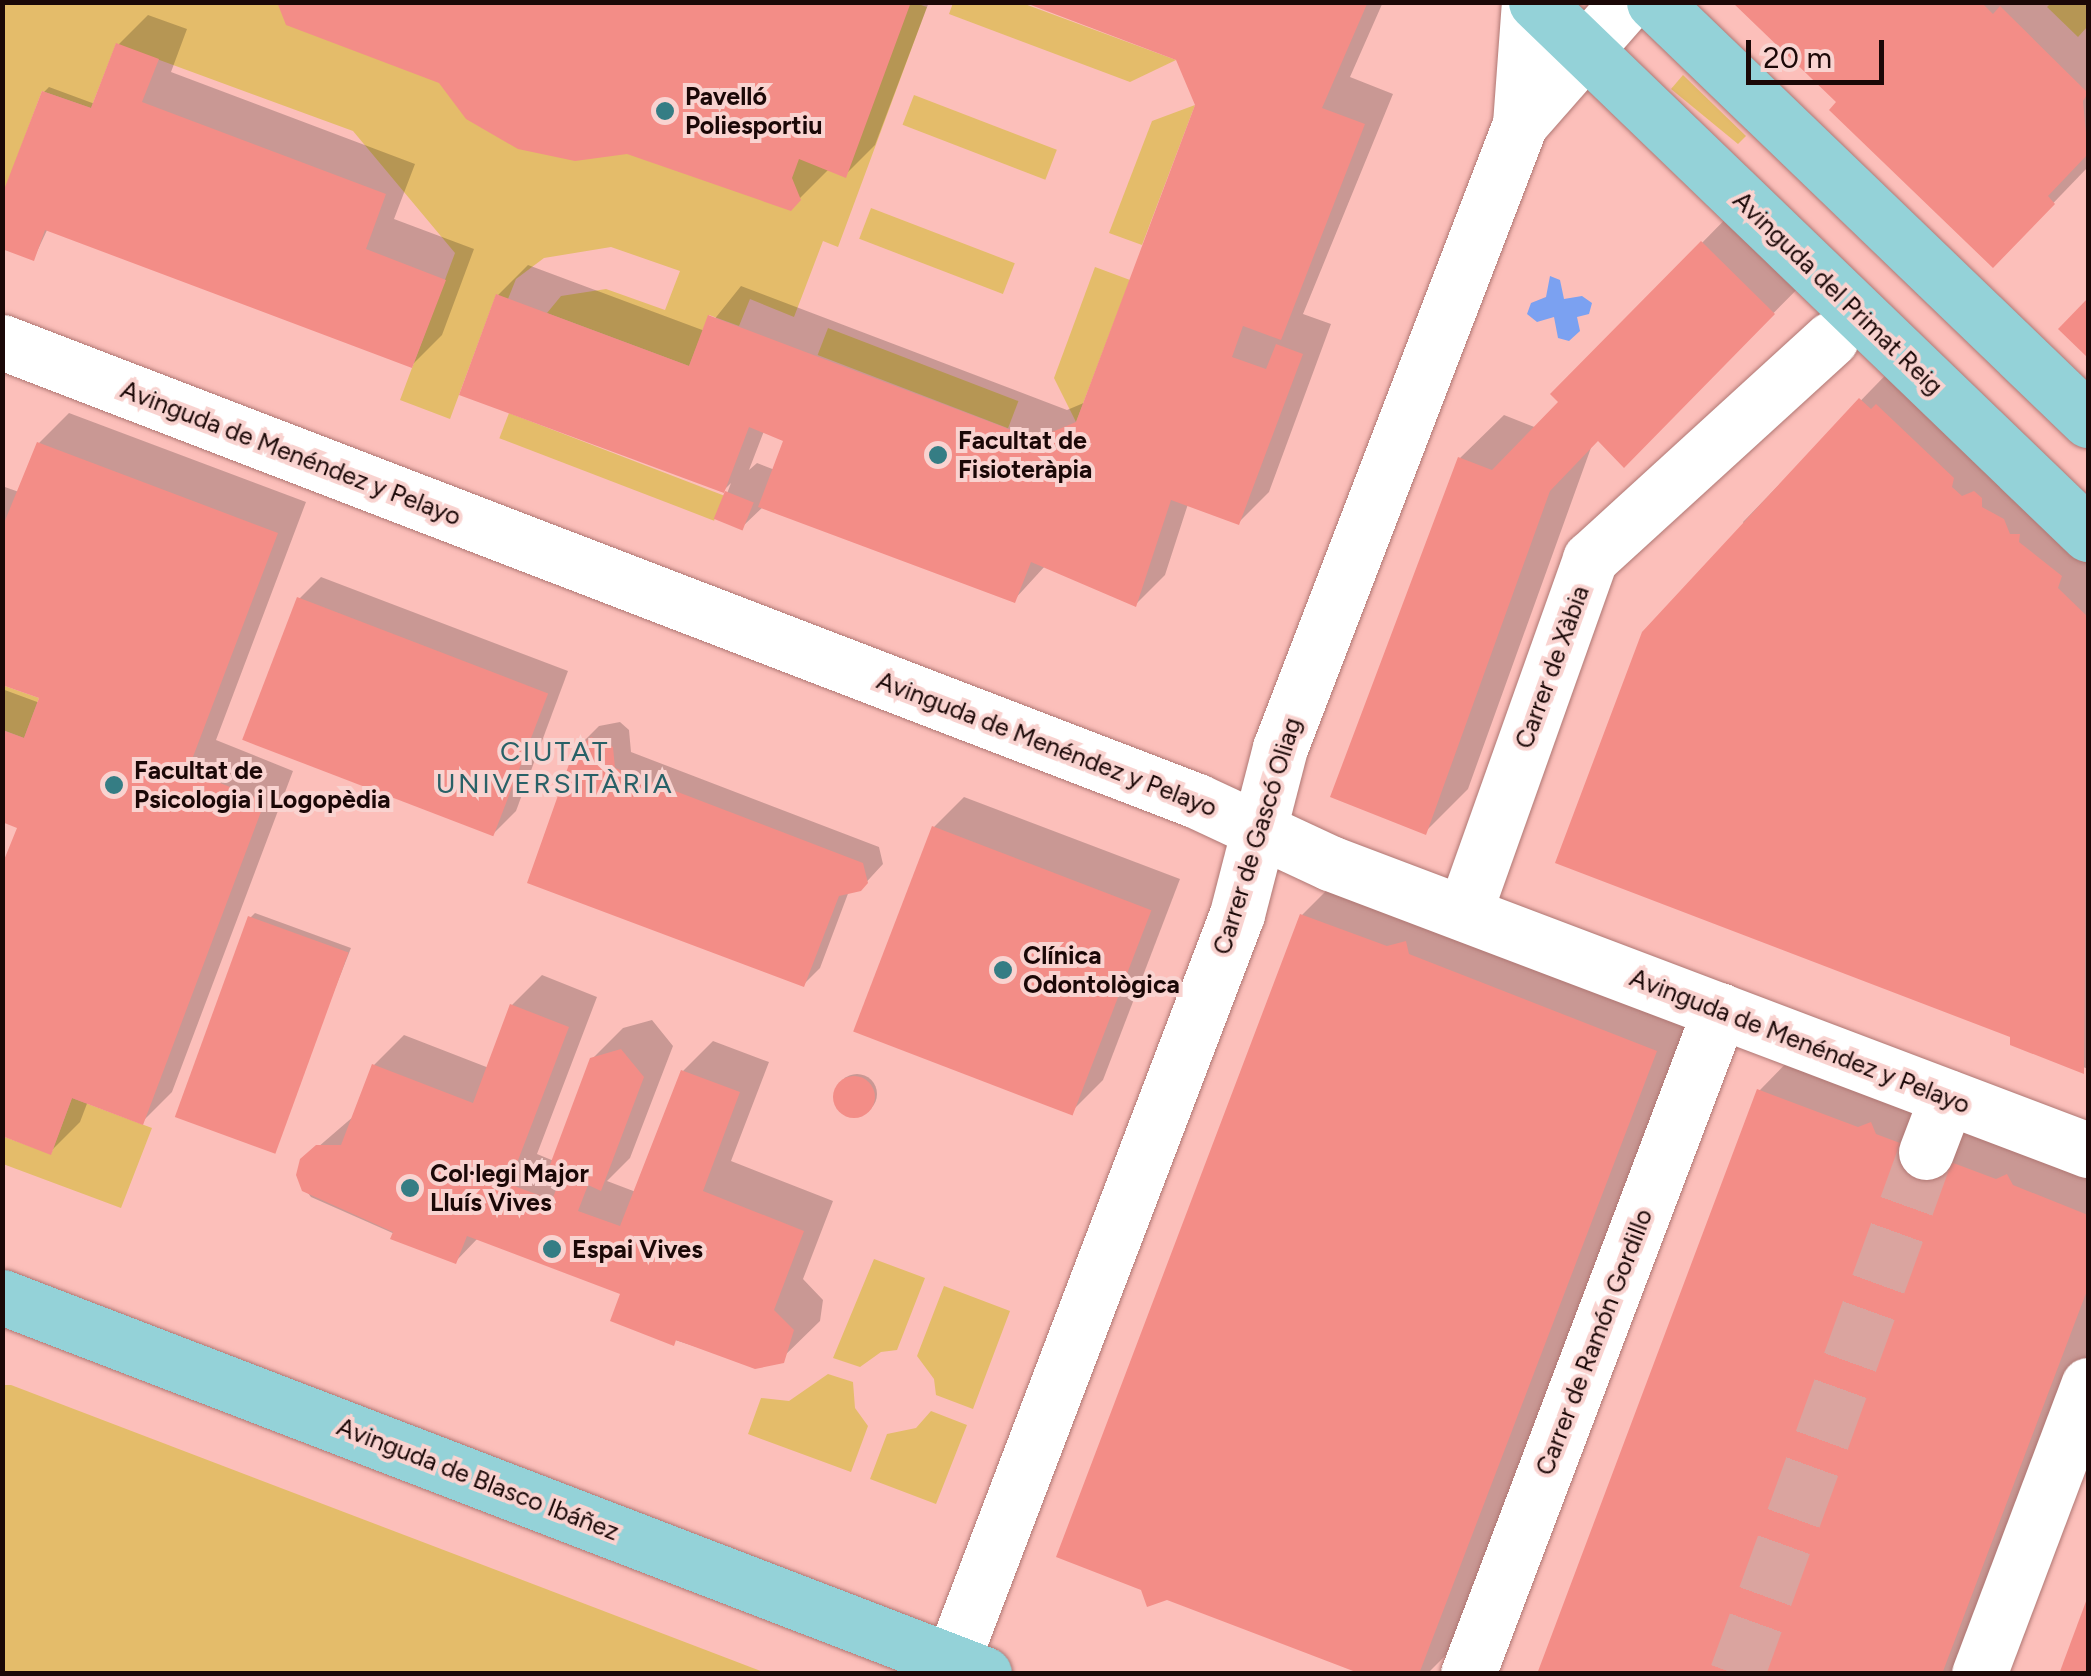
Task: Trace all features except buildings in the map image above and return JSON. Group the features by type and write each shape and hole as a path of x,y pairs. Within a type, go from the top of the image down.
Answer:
{"main road":[{"name":"Avinguda del Primat Reig","path":"1532,2 1586,53 1847,327 2088,534"},
{"path":"1654,2 2088,420"},
{"path":"1847,327 1956,349 2002,336"},
{"name":"Avinguda de Blasco Ibáñez","path":"2,1297 961,1669"}],"street":[{"name":"Carrer de Gascó Oliag","path":"961,1669 1238,914 1280,748 1520,124 1532,2"},
{"path":"1586,53 1628,2"},
{"name":"Carrer de Gascó Oliag","path":"1520,124 1586,53"},
{"name":"Carrer de Xàbia","path":"1464,913 1590,559 1847,327"},
{"name":"Avinguda de Menéndez y Pelayo","path":"2,342 1197,801 1258,831 1464,913 2088,1150"},
{"name":"Carrer de Ramón Gordillo","path":"1468,1674 1720,1010"},
{"path":"1926,1152 1947,1096"},
{"path":"1979,1674 2088,1385"}],"shaded area":[{"path":"912,2 927,7 838,247 823,241 794,317 750,299 739,326 709,315 689,366 547,313 561,296 606,289 665,310 680,271 611,247 544,258 516,279 508,299 496,295 450,419 400,400 455,253 353,131 116,44 91,108 42,91 3,195 2,3"},
{"path":"2052,2 2088,3 2088,26 2078,37 2047,7"},
{"path":"953,3 1022,3 1176,60 1130,82 949,14"},
{"path":"1683,75 1746,136 1738,144 1671,89"},
{"path":"914,95 1057,150 1045,180 903,125"},
{"path":"1195,105 1142,245 1109,233 1152,121"},
{"path":"871,208 1015,263 1003,294 859,239"},
{"path":"1095,267 1130,280 1076,422 1054,378"},
{"path":"828,328 1018,401 1008,428 818,355"},
{"path":"509,413 724,495 714,521 499,438"},
{"path":"2,685 39,698 24,738 3,730"},
{"path":"72,1098 152,1128 121,1208 3,1164 2,1136 51,1154"},
{"path":"874,1259 925,1278 897,1350 881,1352 860,1367 833,1358"},
{"path":"944,1286 1010,1311 973,1409 936,1395 934,1379 917,1356"},
{"path":"828,1374 853,1382 855,1408 868,1426 851,1472 748,1434 761,1398 789,1401"},
{"path":"3,1385 11,1385 766,1673 3,1673"},
{"path":"931,1411 967,1425 936,1504 870,1479 887,1434 916,1428"}],"water":[{"path":"1550,276 1560,280 1564,299 1582,296 1592,303 1589,314 1577,317 1580,331 1569,341 1558,338 1554,317 1537,322 1527,314 1531,303 1546,297"}],"tunnel":[{"path":"1737,1674 1926,1152"}],"place":[{"name":"Pavelló Poliesportiu","path":"665,111"},
{"name":"Facultat de Fisioteràpia","path":"938,455"},
{"name":"Facultat de Psicologia i Logopèdia","path":"114,785"},
{"name":"Clínica Odontològica","path":"1003,970"},
{"name":"Col·legi Major Lluís Vives","path":"410,1188"},
{"name":"Espai Vives","path":"552,1249"}],"district":[{"name":"CIUTAT UNIVERSITÀRIA","path":"555,767"}]}
